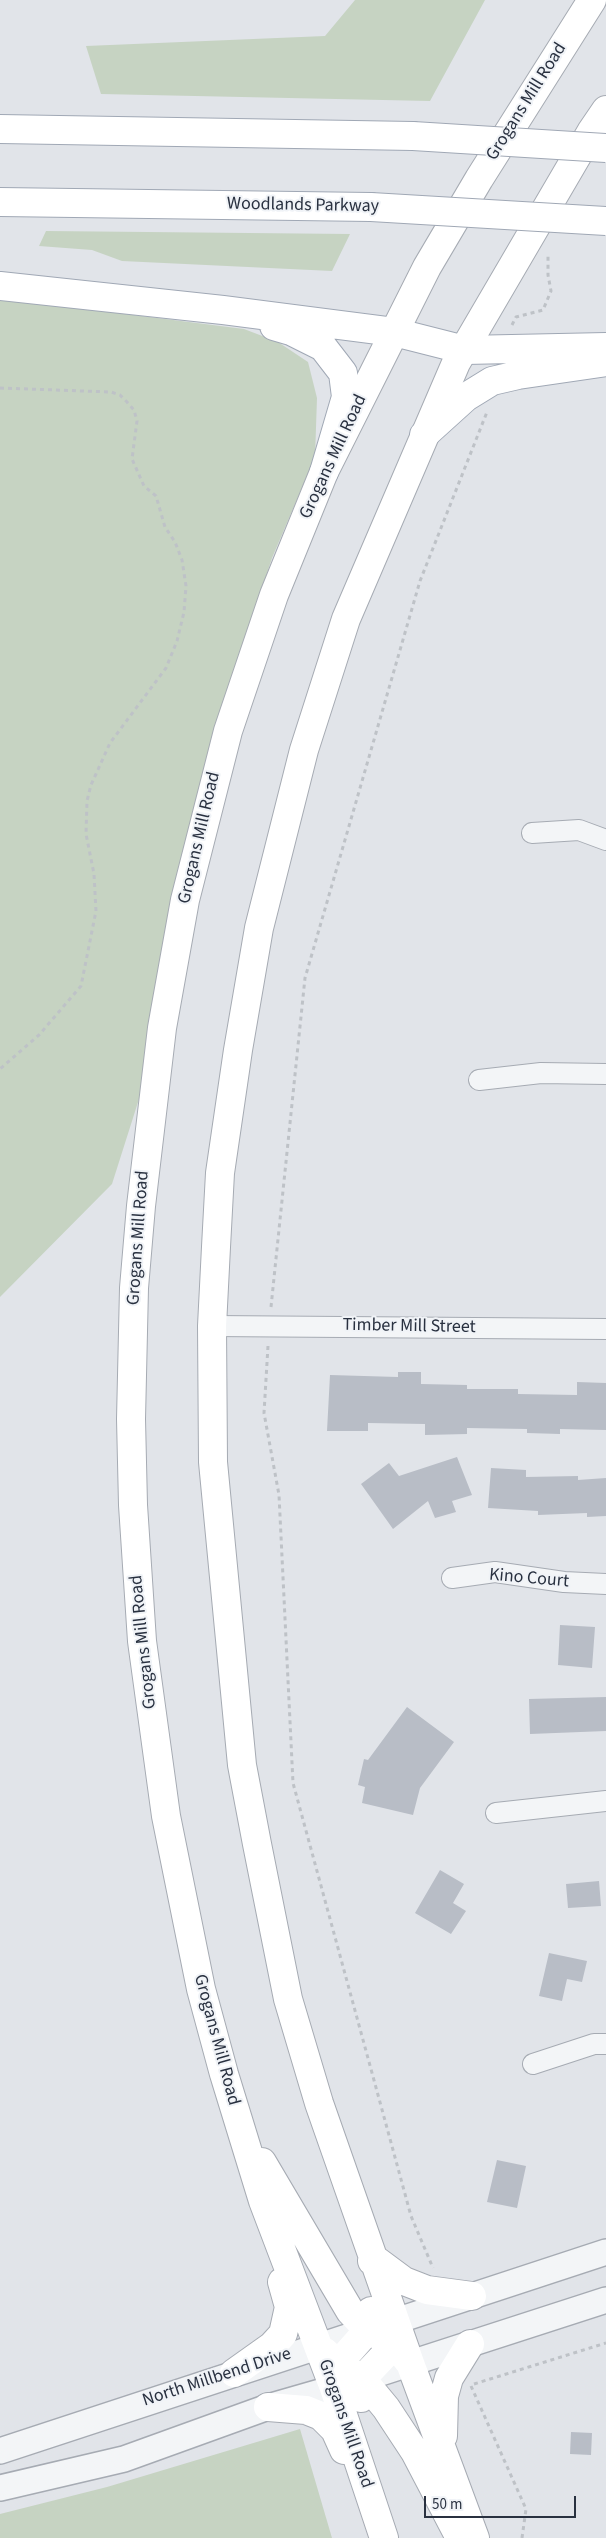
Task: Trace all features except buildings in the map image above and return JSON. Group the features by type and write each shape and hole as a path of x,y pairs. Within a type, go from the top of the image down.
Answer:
{"main road":[{"name":"Grogans Mill Road","path":"318,2345 263,2201 238,2122 201,1989 166,1816 153,1729 142,1641 133,1506 131,1419 134,1288 145,1158 162,1028 185,900 228,731 274,595 324,472 426,267 592,0"},
{"path":"604,0 606,10"},
{"path":"475,2538 400,2343 373,2258 319,2103 288,1999 242,1765 213,1462 212,1326 220,1173 238,1050 259,928 304,750 346,620 456,363 601,130 606,94"},
{"path":"0,129 413,136 601,130"},
{"name":"Woodlands Parkway","path":"0,202 371,207 606,221"},
{"path":"0,286 223,310 394,332 465,350 606,347"},
{"path":"223,310 291,331 323,347 343,373 346,397 324,472"},
{"path":"424,435 466,397 492,381 518,375 606,362"},
{"path":"238,2122 350,2312 368,2330 400,2343"},
{"path":"234,2373 272,2346 283,2334 288,2308 263,2201"},
{"path":"373,2258 404,2280 428,2290 472,2296"},
{"path":"336,2376 368,2330 372,2305 371,2270 373,2258"},
{"path":"369,2494 360,2422 362,2379 400,2343"},
{"path":"442,2450 444,2396 450,2378 470,2344"},
{"path":"318,2345 336,2376"},
{"name":"Grogans Mill Road","path":"336,2376 369,2494 384,2538"},
{"path":"336,2376 362,2379 386,2408 415,2452 460,2538"},
{"path":"268,2407 306,2410 321,2416 335,2430 354,2472 369,2494"}],"street":[{"path":"532,833 578,830 606,840"},
{"path":"479,1080 541,1073 606,1074"},
{"name":"Timber Mill Street","path":"212,1326 606,1329"},
{"name":"Kino Court","path":"452,1578 495,1572 564,1582 606,1584"},
{"path":"496,1813 606,1802"},
{"path":"533,2064 594,2044 606,2044"},
{"path":"400,2343 472,2296 606,2252"},
{"path":"400,2343 470,2344 606,2300"},
{"name":"North Millbend Drive","path":"0,2451 368,2330"},
{"path":"0,2488 124,2459 268,2407 336,2376"}],"path":[{"path":"0,388 111,392 120,395 127,402 134,410 137,421 132,459 144,486 156,496 165,527 175,542 182,560 186,586 184,612 177,641 166,668 110,743 91,785 86,834 94,874 96,911 91,949 81,986 40,1035 0,1069"},
{"path":"471,2385 606,2343"}],"green space":[{"path":"355,0 485,0 430,101 101,94 86,46 325,36"},
{"path":"46,231 350,234 332,271 122,261 92,250 39,246"},
{"path":"0,298 244,329 278,342 308,362 317,398 315,457 272,558 232,678 178,868 139,1099 112,1184 0,1297"},
{"path":"300,2429 332,2538 0,2538 0,2514 107,2487"}]}
